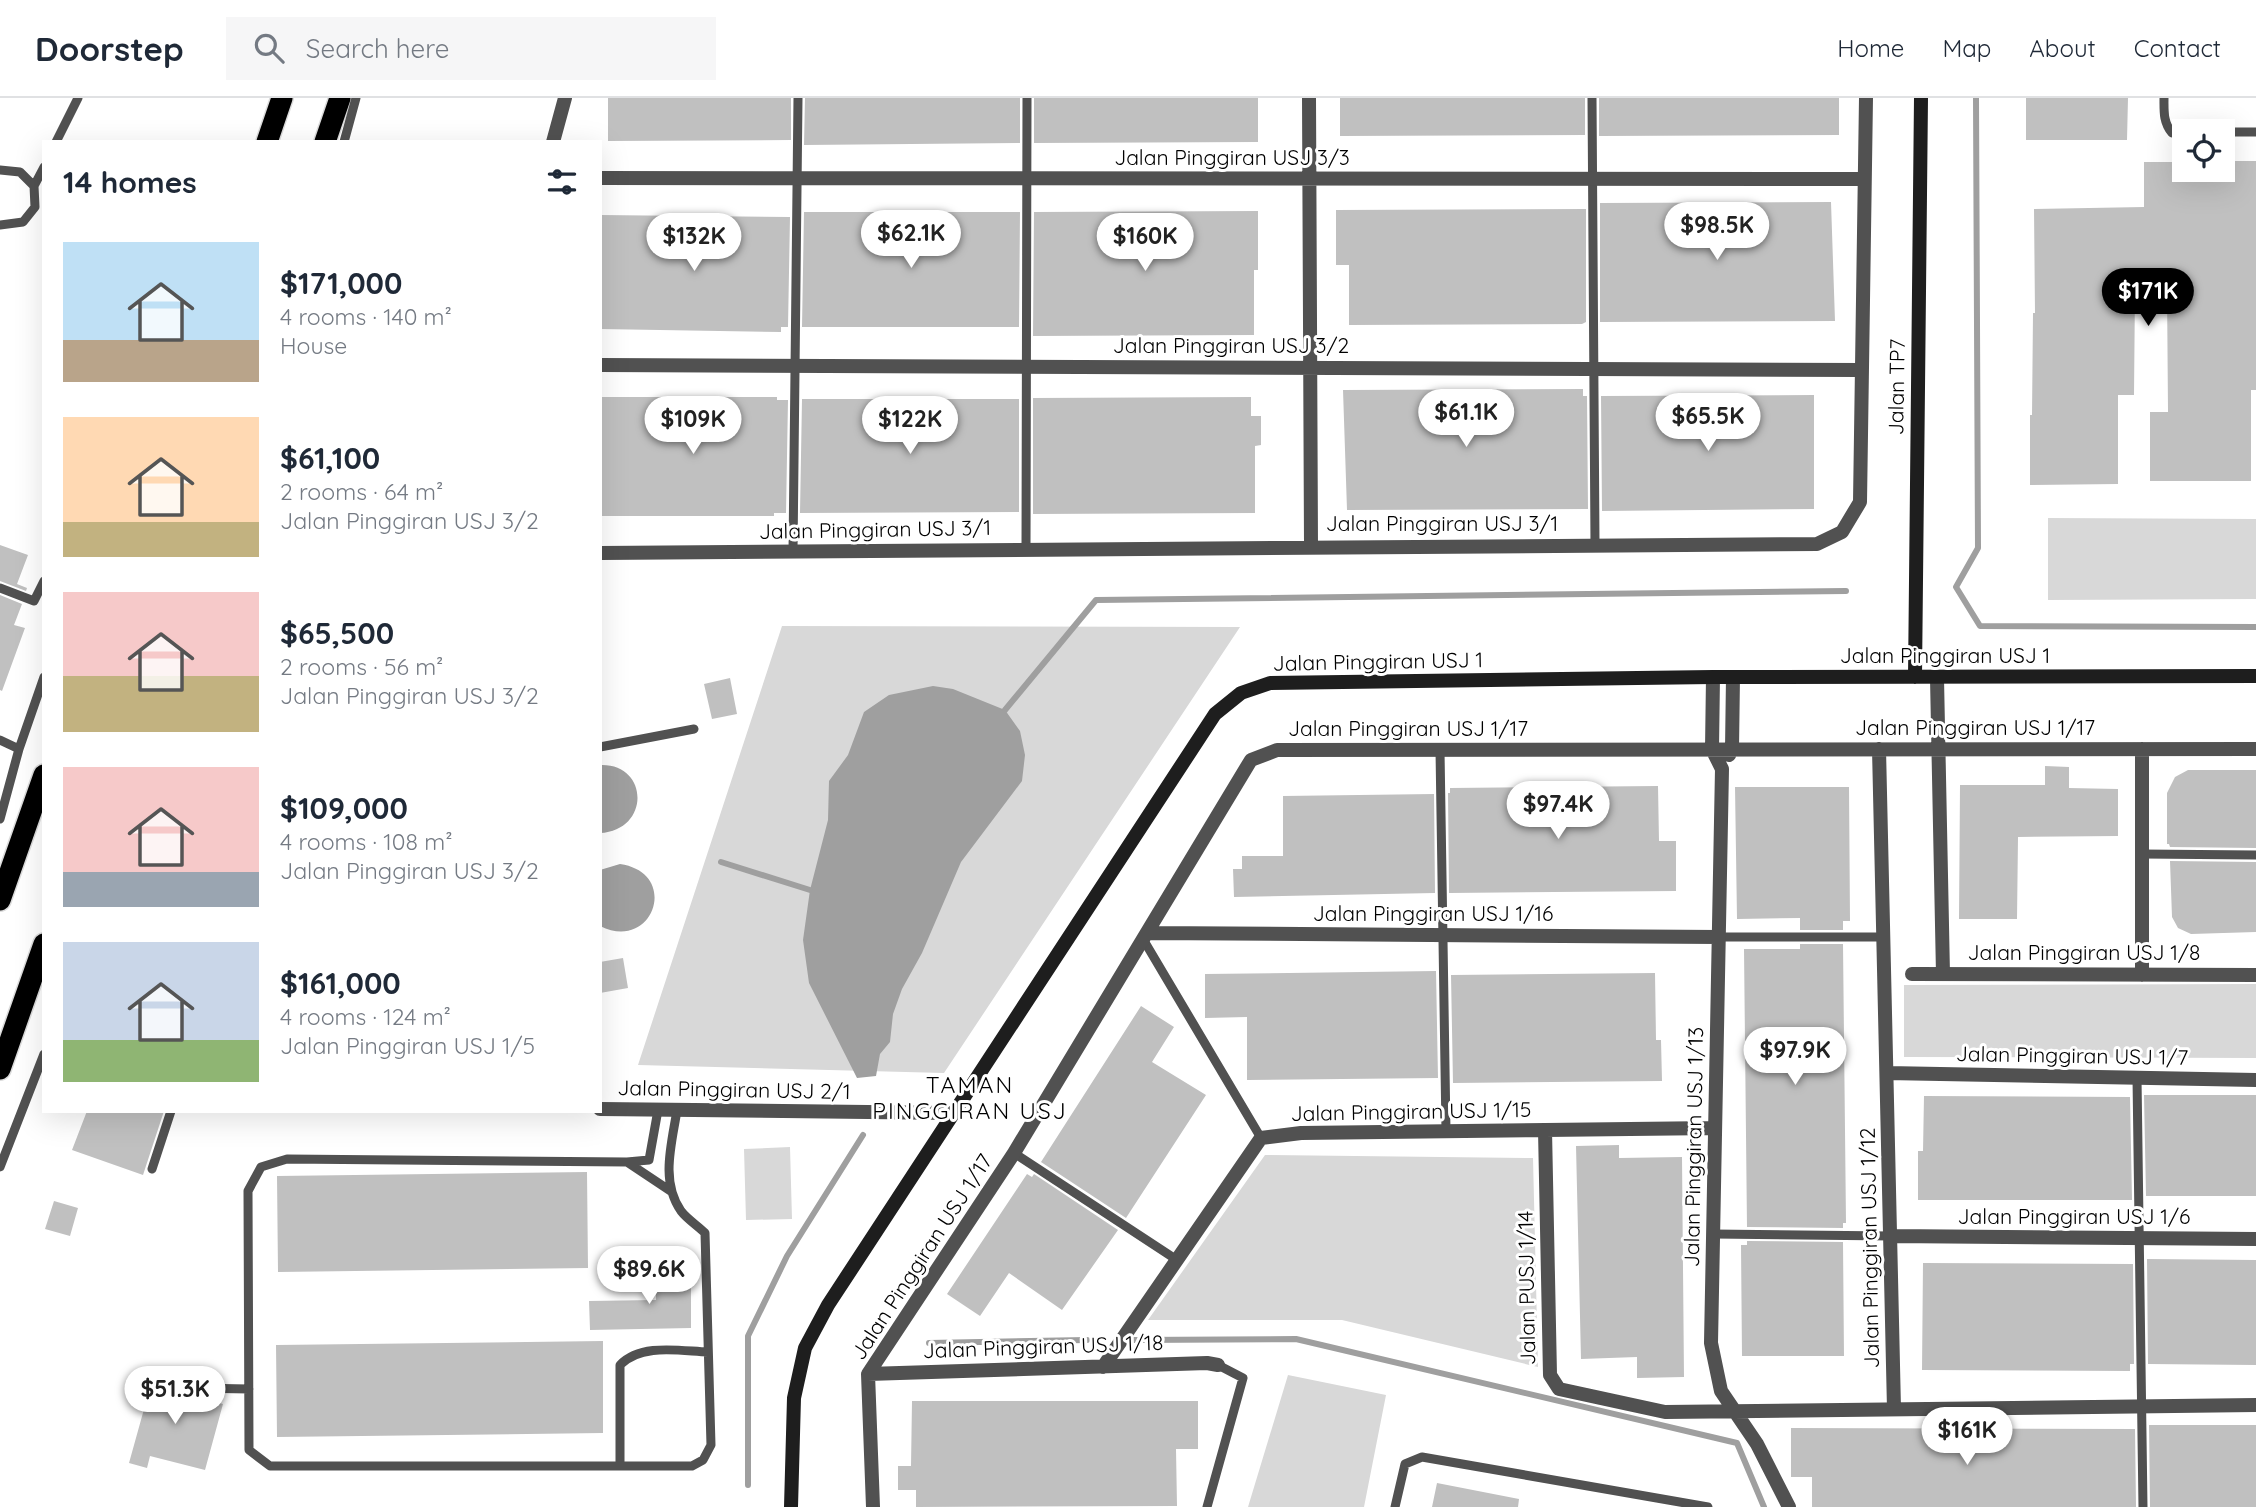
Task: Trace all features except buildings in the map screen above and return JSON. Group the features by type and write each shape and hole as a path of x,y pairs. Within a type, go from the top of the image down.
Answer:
{"highway":[{"path":"268,140 282,98"},
{"path":"326,140 340,98"},
{"path":"0,900 42,781"},
{"path":"0,1069 42,950"}],"street":[{"path":"554,140 565,98"},
{"path":"1309,98 1311,546"},
{"name":"Jalan Pinggiran USJ 3/1","path":"602,553 1817,544 1842,532 1860,502 1866,98"},
{"name":"Jalan TP7","path":"1915,677 1921,98"},
{"name":"Jalan Pinggiran USJ 3/3","path":"602,178 1864,179"},
{"name":"Jalan Pinggiran USJ 3/2","path":"602,365 1862,370"},
{"name":"Jalan Pinggiran USJ 1","path":"791,1507 794,1398 805,1348 828,1305 1215,714 1241,693 1270,683 1713,677 2256,677"},
{"name":"Jalan Pinggiran USJ 1/13","path":"1713,677 1712,749 1722,769"},
{"name":"Jalan Pinggiran USJ 1/13","path":"1733,677 1732,749 1722,769 1711,1343 1721,1391 1757,1444 1788,1507"},
{"path":"1937,678 1943,974"},
{"name":"Jalan Pinggiran USJ 1/12","path":"1879,749 1894,1409"},
{"path":"2142,749 2142,975"},
{"name":"Jalan Pinggiran USJ 1/17","path":"873,1507 868,1374 1014,1153 1251,760 1278,750 2256,749"},
{"name":"Jalan Pinggiran USJ 1/16","path":"1145,936 1718,937"},
{"name":"Jalan Pinggiran USJ 1/8","path":"1912,974 2256,975"},
{"name":"Jalan Pinggiran USJ 1/7","path":"1887,1073 2256,1080"},
{"name":"Jalan Pinggiran USJ 2/1","path":"602,1109 952,1114"},
{"name":"Jalan Pinggiran USJ 1/15","path":"1261,1138 1301,1133 1715,1128"},
{"name":"Jalan PUSJ 1/14","path":"1545,1130 1550,1375 1559,1389 1665,1412 2256,1405"},
{"path":"1103,1367 1261,1138"},
{"name":"Jalan Pinggiran USJ 1/6","path":"1891,1236 2256,1239"},
{"name":"Jalan Pinggiran USJ 1/18","path":"868,1374 1207,1363 1218,1365"}],"lane":[{"path":"57,140 78,98"},
{"path":"345,140 356,98"},
{"path":"793,552 798,98"},
{"path":"1026,549 1027,98"},
{"path":"1592,98 1595,544"},
{"path":"2164,98 2164,116 2172,133"},
{"path":"2235,132 2256,132"},
{"path":"0,170 20,172 34,187"},
{"path":"0,225 23,222 35,206 34,187 42,171"},
{"path":"0,588 34,601 42,585"},
{"path":"0,819 19,748 42,683"},
{"path":"602,747 694,729"},
{"path":"0,740 19,748"},
{"path":"1440,750 1446,1131"},
{"path":"2142,855 2256,855"},
{"path":"1145,936 1261,1138"},
{"path":"1718,937 1884,937"},
{"path":"0,1167 42,1059"},
{"path":"2137,1078 2143,1507"},
{"path":"658,1110 649,1160 287,1159 261,1167 248,1191 249,1450 270,1466 692,1466 703,1460 711,1445 705,1233 681,1211 672,1192 668,1172 677,1110"},
{"path":"152,1169 170,1113"},
{"path":"1014,1153 1177,1260"},
{"path":"627,1162 672,1192"},
{"path":"1713,1234 1891,1236"},
{"path":"620,1466 620,1365 630,1354 650,1351 708,1352"},
{"path":"1208,1507 1243,1378 1218,1365"},
{"path":"193,1388 249,1389"},
{"path":"1395,1507 1405,1464 1422,1457 1708,1507"}],"shaded area":[{"path":"2048,518 2256,519 2256,599 2048,600"},
{"path":"782,626 1240,627 944,1073 638,1065"},
{"path":"933,686 953,689 1005,710 1020,731 1025,755 1022,781 961,862 922,953 902,989 893,1014 890,1042 880,1054 876,1076 857,1078 809,983 803,940 810,890 828,820 829,781 848,755 864,712 889,695"},
{"path":"602,765 616,767 628,774 638,797 635,810 628,821 617,829 602,833"},
{"path":"620,864 639,870 650,881 654,895 653,908 646,921 634,929 619,931 602,927 602,869"},
{"path":"2256,984 2256,1058 1904,1057 1904,985"},
{"path":"790,1147 792,1219 746,1220 744,1149"},
{"path":"1265,1155 1533,1158 1538,1367 1342,1320 1148,1320"},
{"path":"1288,1375 1386,1395 1364,1507 1248,1507"}],"waterway":[{"path":"1976,98 1978,548 1956,587 1980,626 2256,627"},
{"path":"1005,710 1096,600 1846,591"},
{"path":"721,862 810,890"},
{"path":"748,1485 748,1336 787,1256 863,1135"},
{"path":"1134,1340 1296,1339 1737,1443 1764,1507"},
{"path":"929,1343 1087,1340"}],"district":[{"name":"TAMAN PINGGIRAN USJ","path":"970,1098"}]}
